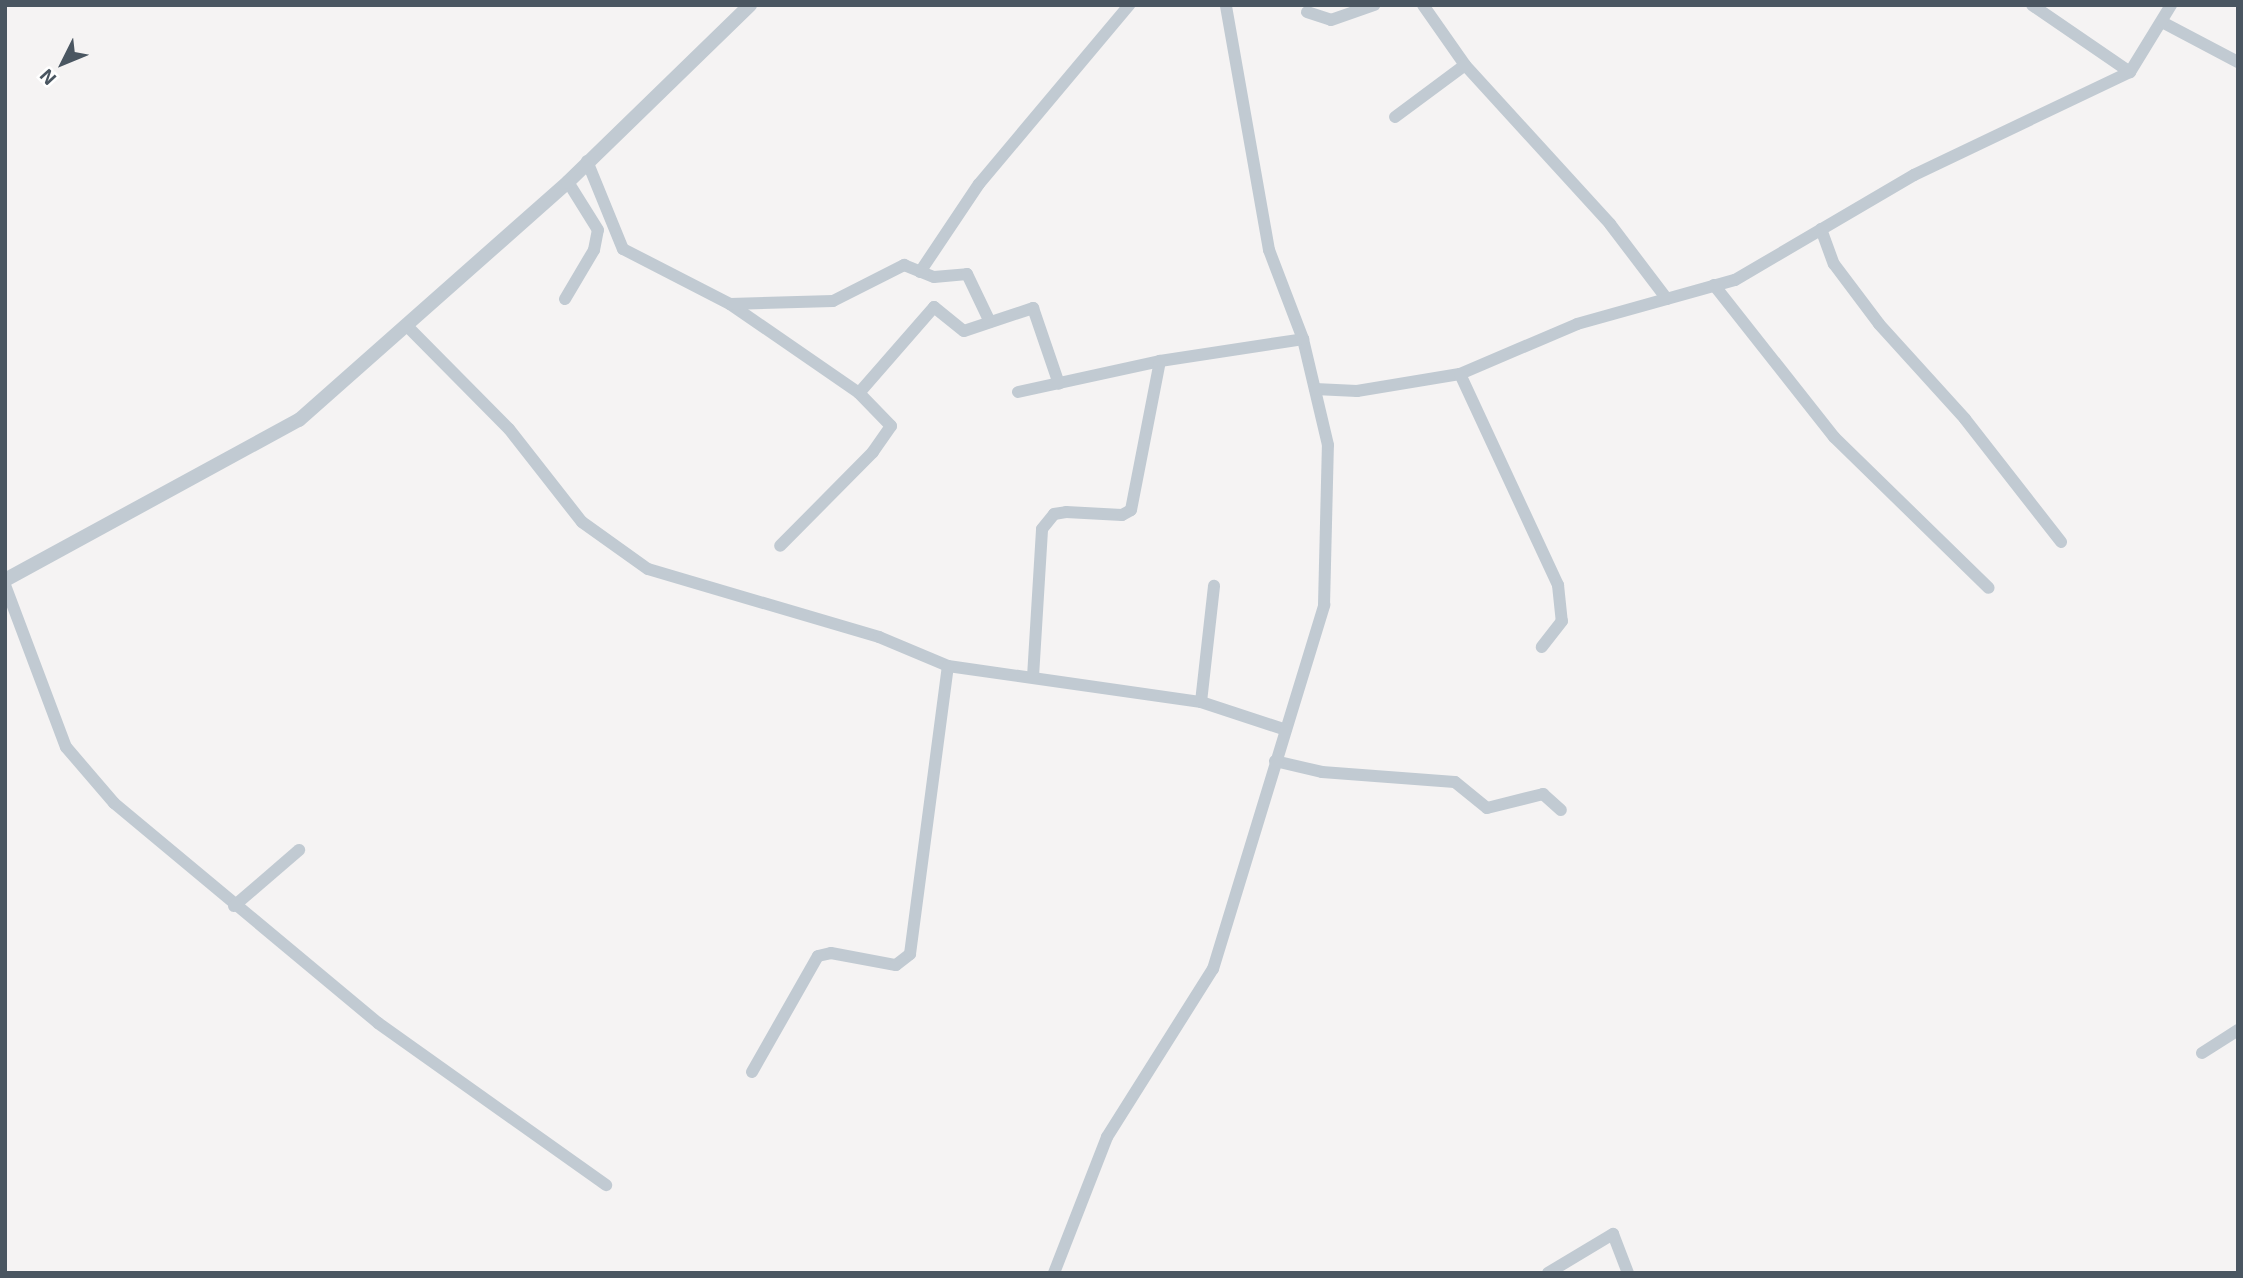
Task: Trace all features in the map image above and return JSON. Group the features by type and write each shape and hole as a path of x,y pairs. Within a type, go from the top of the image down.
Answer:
{"street":[{"path":"607,1185 378,1023 234,906 114,803 77,763 44,694 5,582 264,443 337,389 568,182 750,5"},
{"path":"920,272 978,184 1129,5"},
{"path":"1054,1273 1107,1137 1213,969 1324,606 1331,473 1303,339 1269,250 1226,5"},
{"path":"1307,12 1331,20 1374,5"},
{"path":"1423,5 1465,65 1610,224 1667,299"},
{"path":"2032,5 2130,72"},
{"path":"1315,389 1357,391 1460,374 1550,333 1735,280 1914,175 2130,72 2171,5"},
{"path":"2162,22 2238,62"},
{"path":"1395,117 1465,65"},
{"path":"587,161 623,249"},
{"path":"565,299 594,250 596,220 568,182"},
{"path":"1821,229 1834,264 1879,324 1965,419 2061,542"},
{"path":"594,250 623,249 730,304 859,393 887,419 889,432 780,546"},
{"path":"730,304 833,301 898,266 934,277 967,274 990,322"},
{"path":"1714,285 1834,437 1989,589"},
{"path":"859,393 928,309 940,311 958,330 1027,308 1038,311 1059,384"},
{"path":"406,325 509,429 582,522 623,556 683,581 878,637 948,666 1202,702 1286,730"},
{"path":"1018,392 1160,361 1303,339"},
{"path":"1033,677 1042,529 1054,514 1066,512 1122,515 1131,510 1160,361"},
{"path":"1460,374 1558,585 1562,621 1542,647"},
{"path":"1202,702 1214,586"},
{"path":"752,1072 818,956 831,953 896,965 910,954 948,666"},
{"path":"1275,761 1322,772 1455,782 1487,808 1543,794 1561,810"},
{"path":"234,906 299,850"},
{"path":"2202,1053 2238,1030"},
{"path":"1548,1273 1614,1234 1628,1273"}]}
